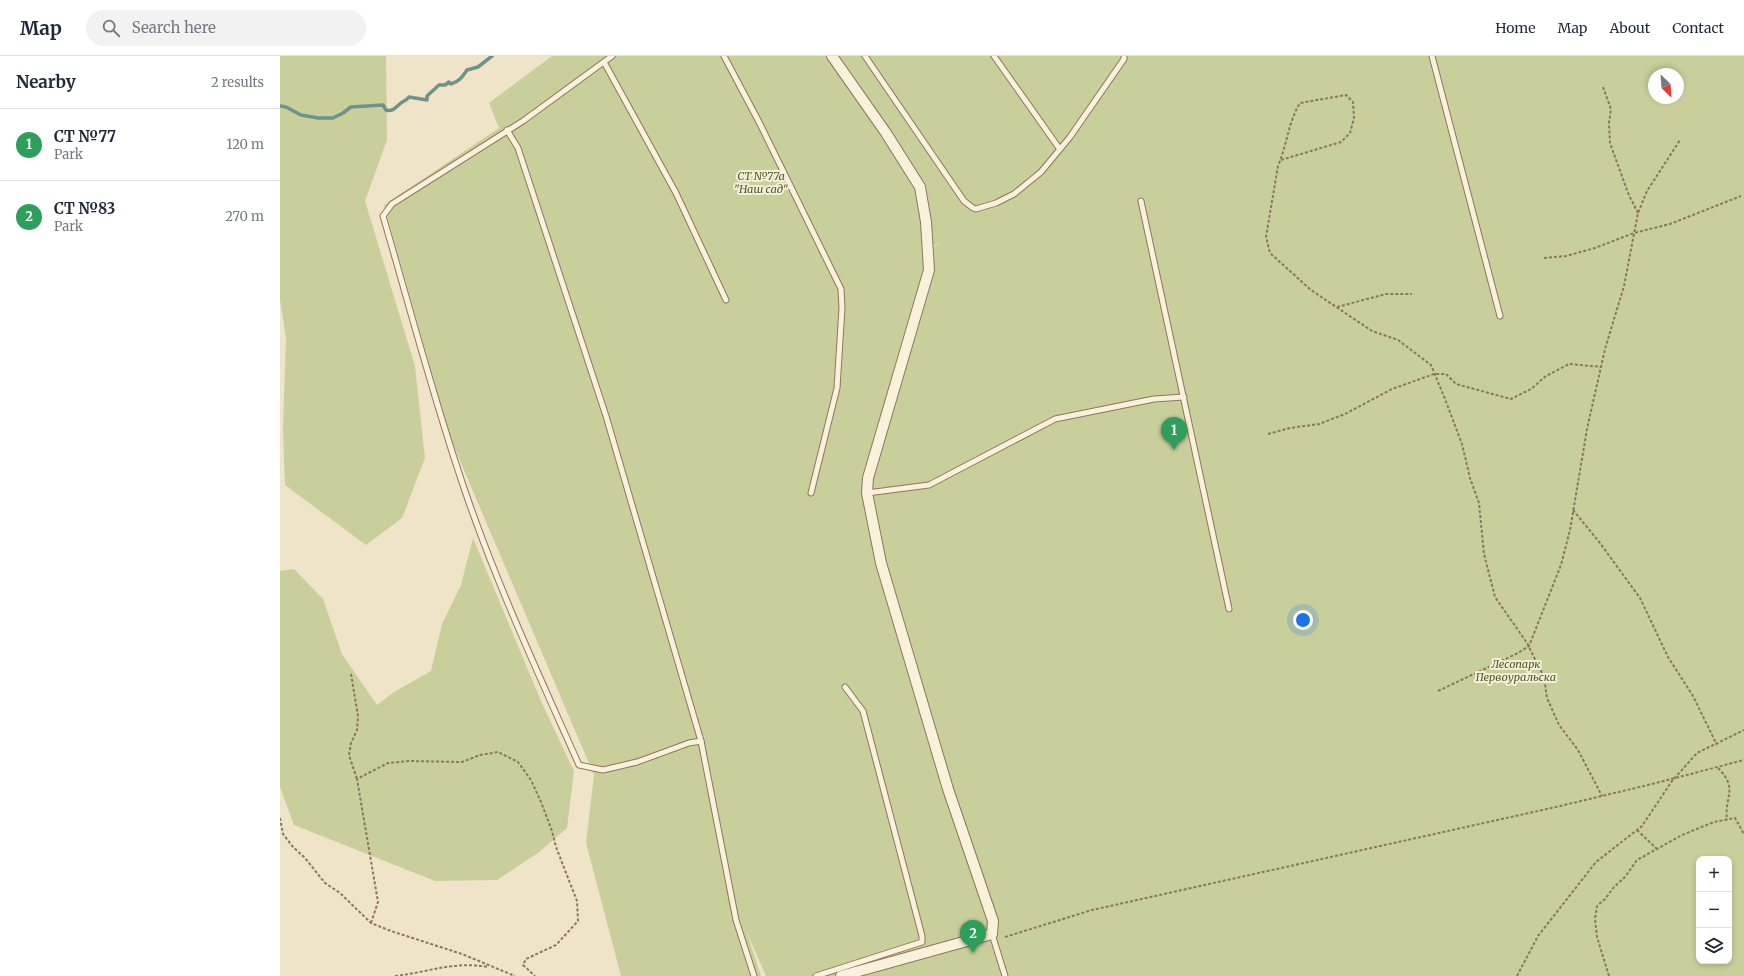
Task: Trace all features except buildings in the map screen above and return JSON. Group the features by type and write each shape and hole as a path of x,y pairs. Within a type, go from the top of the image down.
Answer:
{"street":[{"path":"832,56 886,133 920,187 926,222 929,270 868,478 867,493 882,563 948,789 993,921 992,934 841,976"}],"lane":[{"path":"612,56 564,92 392,204 383,216 439,410 466,492 504,595 580,765 603,770 637,762 688,743 701,741"},
{"path":"724,56 763,129 841,289 842,308 837,388 811,493"},
{"path":"865,56 964,201 976,209 996,203 1014,194 1041,172 1059,148 1070,137 1124,59 1124,56"},
{"path":"994,56 1059,148"},
{"path":"1432,56 1500,316"},
{"path":"604,62 676,193 726,300"},
{"path":"507,130 518,148 606,416 701,741 736,920 754,976"},
{"path":"1141,201 1230,609"},
{"path":"867,493 929,486 1055,419 1154,399 1184,397"},
{"path":"816,976 922,942 920,929 862,711 845,687"},
{"path":"992,934 1005,976"}],"path":[{"path":"1603,87 1611,109 1609,123 1610,143 1628,193 1638,213"},
{"path":"1280,160 1341,142 1350,133 1354,118 1352,102 1346,95 1300,103 1294,114 1285,150 1280,160 1278,166 1266,237 1270,253 1311,290 1337,306 1372,331 1398,340 1431,365 1462,444 1470,478 1479,503 1484,554 1495,597 1529,646 1544,678 1547,698 1558,725 1578,750 1602,796"},
{"path":"1438,691 1518,653 1529,646 1561,565 1570,530 1587,429 1605,349 1624,286 1638,213 1647,191 1680,140"},
{"path":"1544,258 1566,256 1595,248 1634,232 1670,224 1741,196"},
{"path":"1337,306 1386,294 1412,294"},
{"path":"1268,434 1290,428 1320,424 1345,414 1392,389 1434,374 1446,374 1456,384 1511,399 1531,390 1546,376 1570,364 1602,367"},
{"path":"1573,510 1600,543 1640,598 1668,657 1693,696 1716,745"},
{"path":"351,674 358,716 349,755 357,779 378,902 371,923"},
{"path":"1517,976 1538,936 1596,862 1642,826 1673,779 1697,753 1744,730"},
{"path":"357,779 388,763 395,762 462,762 498,752 518,762 531,780 541,802 552,831 556,847 577,901 578,921 556,945 526,959 523,965 535,976"},
{"path":"1005,937 1092,910 1602,796 1744,760"},
{"path":"1717,768 1723,773 1730,785 1729,799 1725,809 1727,820"},
{"path":"280,818 283,834 325,883 340,893 371,923 462,954 515,976"},
{"path":"1609,976 1602,958 1596,925 1595,919 1597,906 1605,899 1614,886 1625,877 1637,860 1658,850 1682,835 1714,822 1735,818 1744,834"},
{"path":"1637,830 1658,850"},
{"path":"395,976 457,964 474,964 492,967"}],"green space":[{"path":"280,56 386,56 387,140 365,201 415,366 425,458 402,518 366,545 285,485 283,429 286,338 280,300"},
{"name":"Лесопарк Первоуральска","path":"552,56 828,56 916,189 924,253 943,241 933,246 923,187 836,56 1744,56 1744,976 766,976 747,933 761,976 621,976 586,843 594,775 449,435 384,205 499,128 489,103"},
{"path":"473,538 541,701 574,771 567,828 538,853 497,880 435,881 294,825 280,787 280,571 294,569 323,599 342,654 377,705 394,692 431,671 442,624 461,585"}],"waterway":[{"path":"280,106 286,107 301,115 318,118 333,118 351,107 383,105 386,110 391,110 409,97 427,100 427,96 439,85 445,85 449,82 451,84 456,82 467,70 478,67 492,56"}],"place":[{"name":"СТ №77","path":"1174,450"},
{"name":"СТ №83","path":"973,953"}],"park label":[{"name":"СТ №77а \"Наш сад\"","path":"761,182"}]}
